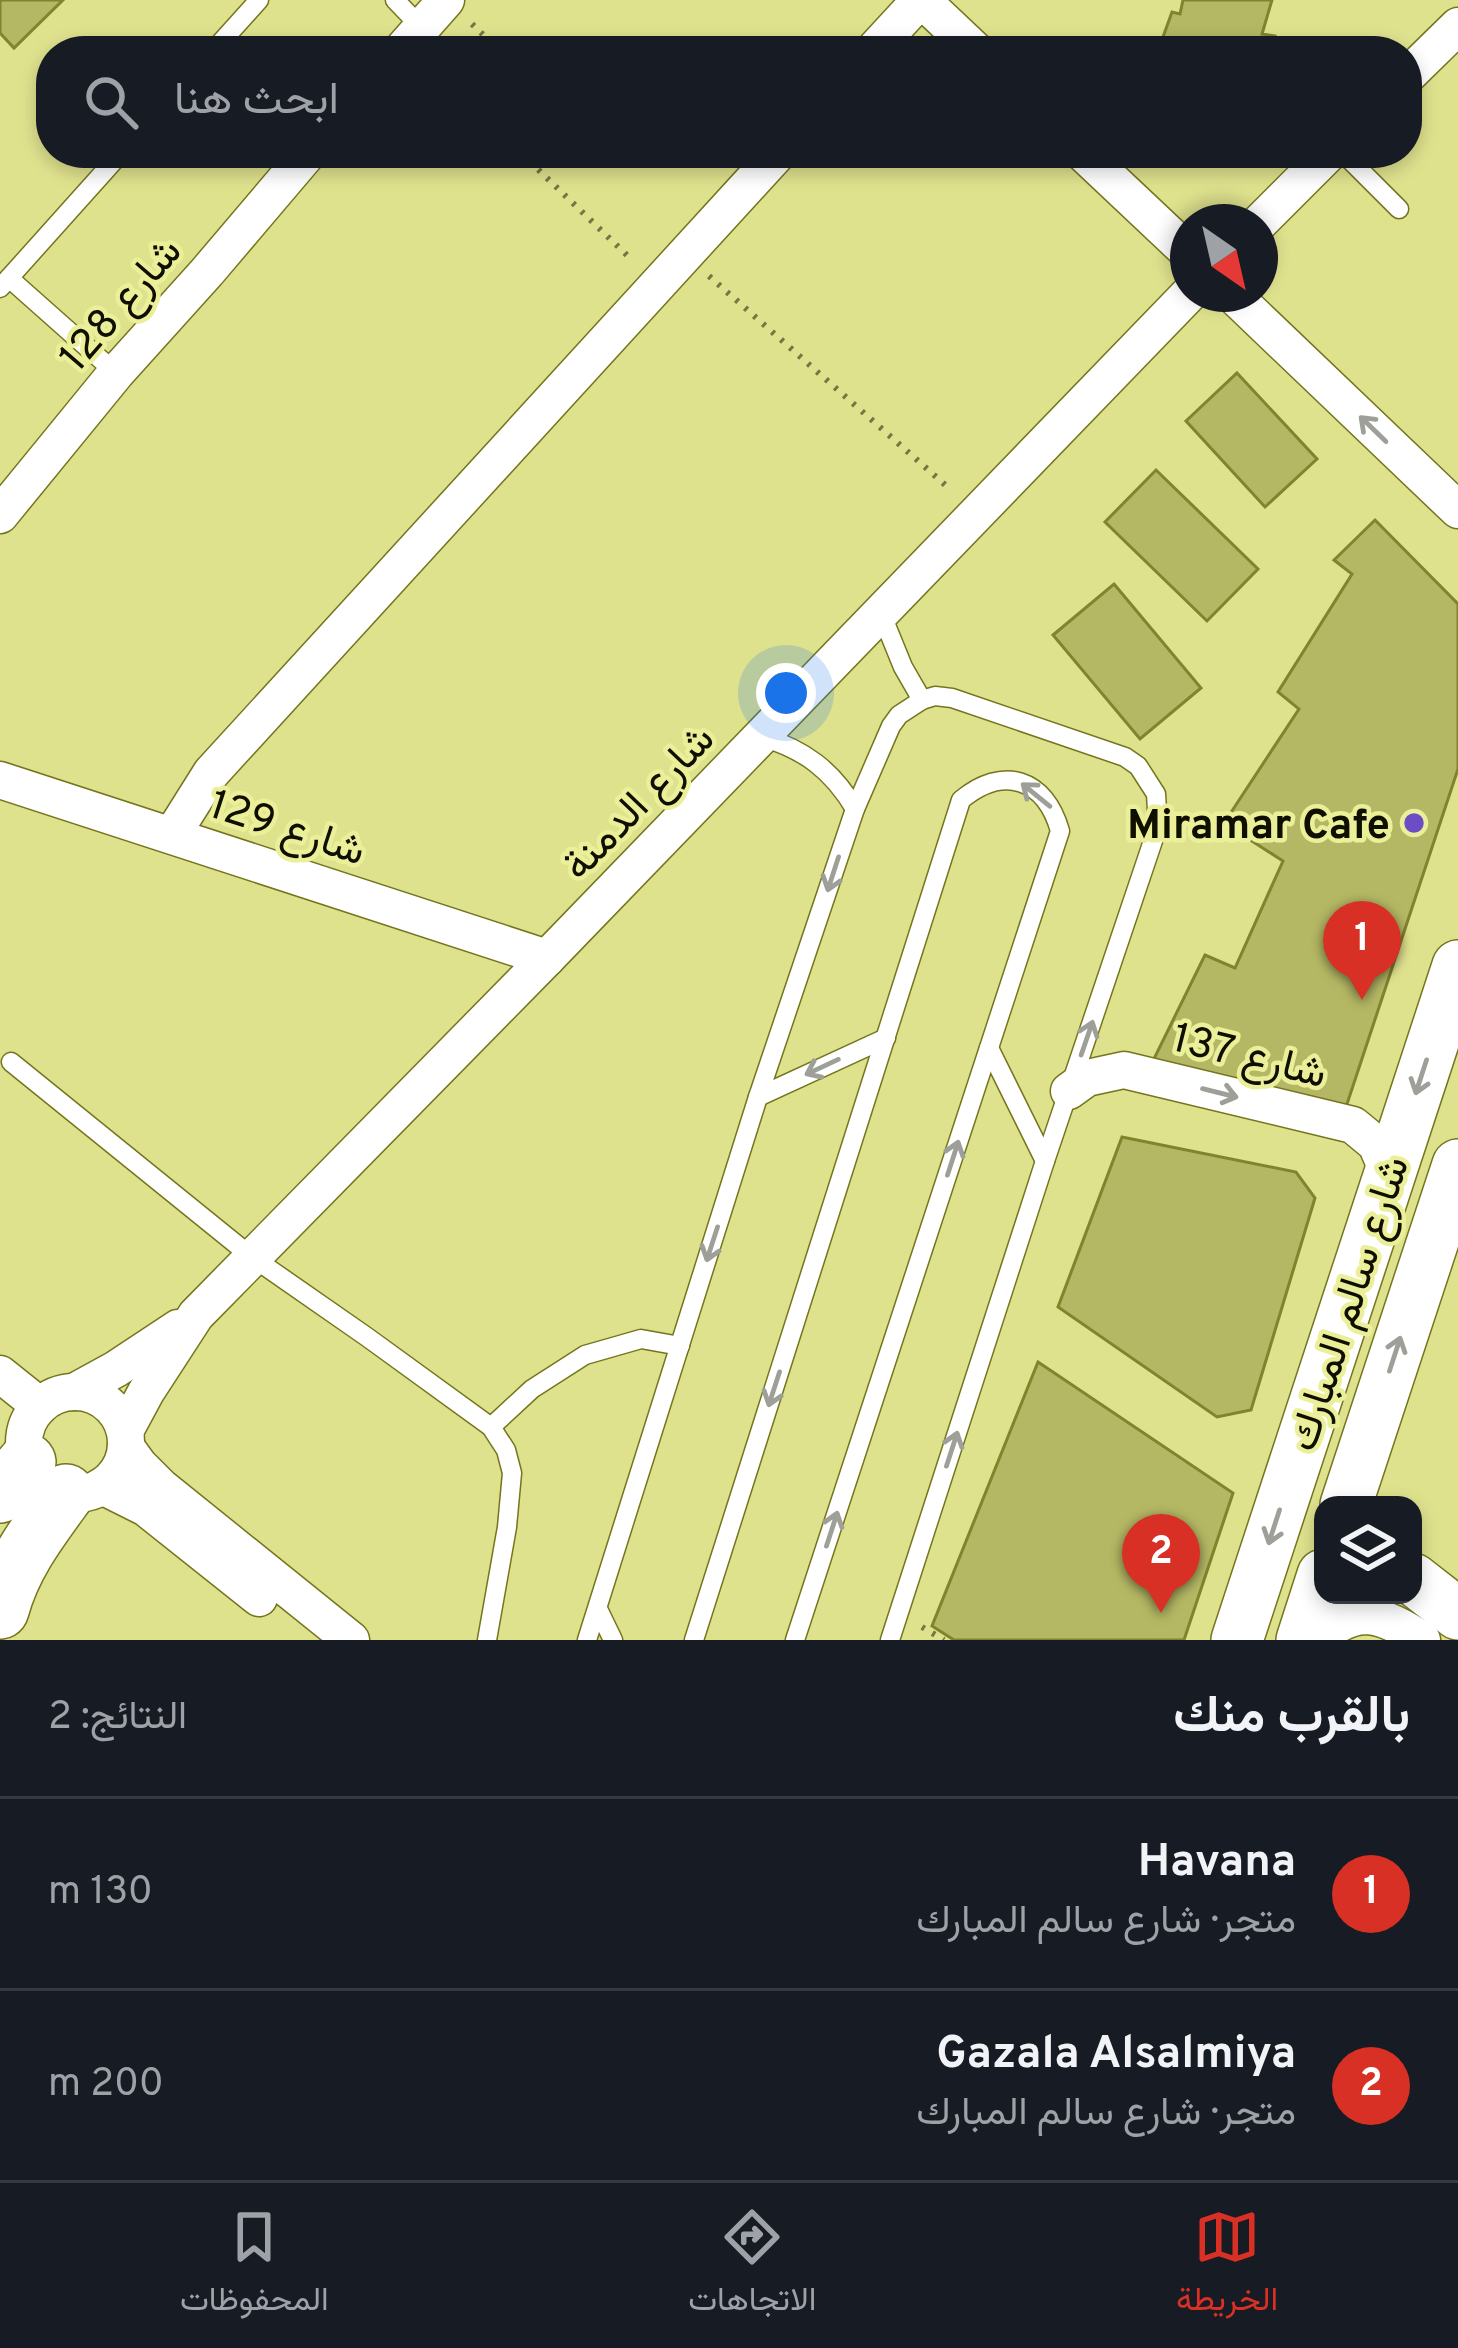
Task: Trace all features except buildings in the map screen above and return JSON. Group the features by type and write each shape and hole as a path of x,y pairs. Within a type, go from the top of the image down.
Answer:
{"main road":[{"name":"شارع سالم المبارك","path":"1238,1640 1458,966"},
{"name":"شارع سالم المبارك","path":"1349,1496 1458,1165"},
{"path":"1370,1433 1371,1496"},
{"path":"0,1610 49,1484"},
{"path":"1422,1587 1458,1614"},
{"path":"1302,1640 1314,1603"}],"street":[{"path":"887,36 921,0 960,36"},
{"path":"1422,61 1458,26"},
{"name":"شارع 128","path":"0,515 295,168"},
{"path":"172,835 211,772 764,168"},
{"path":"1099,168 1170,235"},
{"path":"1278,204 1314,168"},
{"name":"شارع الدمنة","path":"74,1391 196,1315 1172,312"},
{"path":"1251,312 1458,510"},
{"name":"شارع 129","path":"0,780 547,958"},
{"name":"شارع 137","path":"1069,1091 1087,1078 1124,1070 1353,1126 1376,1144 1389,1174"},
{"name":"شارع الدمنة","path":"126,1439 146,1392 196,1315"},
{"path":"0,1374 40,1406"},
{"path":"312,1640 146,1508 49,1484 24,1447 25,1432 40,1406 74,1391 107,1402 118,1415 139,1465 160,1487 351,1640"},
{"path":"49,1484 114,1476 123,1462 126,1439"},
{"path":"1318,1640 1360,1614 1382,1618 1421,1640"}],"lane":[{"path":"227,36 259,0"},
{"path":"395,0 423,26"},
{"path":"108,168 4,283 116,374"},
{"path":"1358,168 1399,209"},
{"path":"881,613 922,700"},
{"path":"587,1640 758,1097 855,809 891,726 899,715 935,696 1125,757 1149,779 1156,794 1158,826 890,1640"},
{"path":"762,736 817,762 855,809"},
{"path":"694,1640 961,800 978,786 1000,780 1021,782 1040,792 1054,809 1060,831 795,1640"},
{"path":"758,1097 886,1038"},
{"path":"989,1048 1045,1161"},
{"path":"11,1062 252,1258 490,1427 506,1450 512,1473 487,1640"},
{"path":"490,1427 532,1388 585,1355 641,1340 680,1346"},
{"path":"598,1609 613,1640"}],"path":[{"path":"537,168 657,284"},
{"path":"684,254 976,513"}],"place":[{"name":"Miramar Cafe","path":"1414,823"},
{"name":"Havana","path":"1362,1000"},
{"name":"Gazala Alsalmiya","path":"1161,1613"}]}
